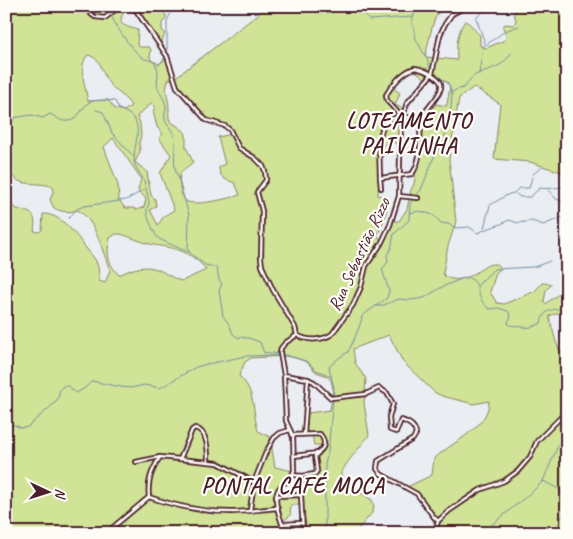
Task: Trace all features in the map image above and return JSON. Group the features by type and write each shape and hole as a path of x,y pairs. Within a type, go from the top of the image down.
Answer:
{"street":[{"path":"91,14 95,17 105,18 120,6"},
{"path":"133,6 167,56 177,87 206,120 225,126 230,130 239,148 255,158 265,172 266,180 257,192 262,219 261,263 273,290 295,327 296,335 284,343 280,356 284,375 286,420 292,435 294,456 293,475 277,490 276,496 285,533"},
{"path":"402,116 413,95 430,75 440,35 445,24 452,14 467,6"},
{"path":"380,178 412,174 416,168 419,156 421,122 441,86 438,80 418,68 413,68 388,91 387,101 402,116 421,122"},
{"path":"381,188 380,136 383,126 388,119 402,116"},
{"name":"Rua Sebastião Rizzo","path":"296,335 309,339 329,336 353,305 361,287 366,266 381,244 390,225 399,196 402,116"},
{"path":"399,196 418,198"},
{"path":"284,375 308,379 332,398 366,394 380,388 387,393 393,404 389,417 390,430 396,432 401,420 414,428 416,434 413,439 378,461 377,469 381,474 417,494 438,521"},
{"path":"304,434 308,379"},
{"path":"435,533 438,521 449,511 480,490 514,475 530,456 537,441 563,415 567,404"},
{"path":"180,459 192,430 199,428 203,432 208,448 208,462"},
{"path":"250,510 254,482 266,452 274,438 280,433 290,430"},
{"path":"292,435 321,435 324,446 315,457 317,471 315,474 293,475"},
{"path":"294,456 319,452"},
{"path":"136,462 160,457 218,463 254,482"},
{"path":"150,497 148,487 151,471 160,457"},
{"path":"302,476 303,533"},
{"path":"276,496 301,496"},
{"path":"150,497 182,506 213,511 232,512 278,508"},
{"path":"112,528 150,497"},
{"path":"283,524 302,523"}],"green space":[{"path":"6,6 126,6 121,20 123,25 138,30 137,45 149,47 151,49 151,60 159,64 169,56 176,77 269,6 457,6 444,9 436,16 425,57 457,60 460,30 465,21 480,35 480,46 486,48 505,40 506,36 503,27 505,24 514,25 516,20 514,14 517,6 567,6 567,174 530,162 494,159 500,104 474,87 459,98 449,159 456,222 448,246 443,273 445,277 462,279 490,264 498,265 501,268 496,273 490,292 497,303 504,304 535,291 542,283 552,284 546,290 545,304 567,288 567,310 549,316 560,351 567,353 567,419 559,437 562,439 561,443 567,450 567,533 437,533 433,520 426,508 407,487 432,475 434,459 476,427 487,411 489,401 474,404 442,396 434,392 403,362 389,335 353,349 355,363 366,379 364,403 369,435 348,462 341,475 349,485 372,500 374,507 372,513 355,533 305,533 306,524 302,505 291,505 290,516 279,523 282,533 6,533 6,192 14,208 28,212 33,216 34,231 39,232 42,230 43,214 56,217 68,226 96,261 99,281 105,283 110,270 94,228 84,214 77,210 65,212 54,208 50,200 54,189 51,186 17,180 9,169 6,159","holes":["88,55 93,57 99,63 109,83 131,106 124,111 115,109 108,100 88,101 83,77 85,60","410,69 427,80 432,76 447,82 450,87 446,106 436,104 425,122 419,142 414,184 407,209 399,221 393,221 384,241 377,236 385,218 389,198 378,195 380,150 386,143 401,143 404,109 395,105 400,93 393,88","169,79 174,79 206,119 230,128 232,134 218,137 225,164 219,167 219,171 224,178 235,183 240,195 204,203 190,203 185,200 181,190 180,174 193,162 186,147 186,134 169,119 166,87","153,102 157,127 163,134 159,138 171,155 160,173 174,210 164,216 158,225 150,210 156,206 155,199 151,195 147,172 135,162 140,152 140,123 137,116","113,138 141,179 138,190 146,199 144,207 136,210 134,208 125,208 119,200 118,185 104,147","116,234 121,234 146,243 183,252 195,259 206,270 182,281 149,267 136,268 119,275 110,262 108,253 110,238","285,356 295,358 307,362 316,372 325,375 331,380 333,389 330,410 308,413 305,430 312,434 314,445 324,445 322,453 314,457 315,474 305,476 299,489 289,496 279,497 277,493 281,484 293,471 275,467 270,437 258,431 251,394 239,376 245,362 251,358"]},
{"path":"135,6 155,6 166,15 166,19 162,23 162,30 165,33 161,45"}],"waterway":[{"path":"107,6 127,42 138,54 154,62 156,66 158,88 166,106 165,120 174,135 176,172 189,215 188,250 205,265 217,269 219,280 222,284 219,291 223,316 233,334 237,337 260,342 264,353 279,354 303,360 316,370 331,377"},
{"path":"158,66 167,55 167,21 174,6"},
{"path":"325,533 325,464 328,452 334,388 329,367 348,352 359,328 362,316 387,298 389,291 382,269 388,262 387,255 391,249 394,234 409,220 410,204 421,190 436,152 443,145 451,109 452,94 448,83 431,71 428,61 416,39 412,21 417,6"},
{"path":"479,74 484,40 476,18 489,6"},
{"path":"358,7 369,20 412,17"},
{"path":"483,47 505,31 519,26"},
{"path":"452,92 463,88 479,73 499,65 511,53"},
{"path":"6,119 31,115 43,118 50,114 65,121 77,117 88,103 101,100 115,101 119,109 128,113 136,124 137,137 134,163 144,181 149,201 147,214 153,231 160,239 189,252"},
{"path":"96,110 103,112 112,133 134,157"},
{"path":"6,123 13,121 16,117"},
{"path":"484,228 490,205 514,193 519,188 529,188 533,174 541,168"},
{"path":"516,194 520,197 530,197 540,188 567,188"},
{"path":"69,218 77,209 84,206 126,200 144,190"},
{"path":"548,190 556,199 567,203"},
{"path":"410,213 420,211 433,215 441,223 456,228 469,227 478,233 509,220 518,223 532,221 543,225 567,217"},
{"path":"478,285 494,269 534,267 550,261"},
{"path":"376,306 399,299 424,298 442,287 466,277 474,281 481,299 489,309 498,308 508,311 511,317 508,322 509,325 532,327 541,323 546,312 564,309 567,306"},
{"path":"8,422 21,428 28,427 57,400 60,389 63,386 68,386 76,393 92,381 121,387 131,388 144,385 160,388 196,367 203,365 246,356 279,355"},
{"path":"482,533 543,481 567,425"},
{"path":"543,481 559,489 564,497 564,512 558,526 558,533"},
{"path":"149,533 158,526 169,533"}],"district":[{"name":"LOTEAMENTO PAIVINHA","path":"409,132"},
{"name":"PONTAL CAFÉ MOCA","path":"293,485"}]}
